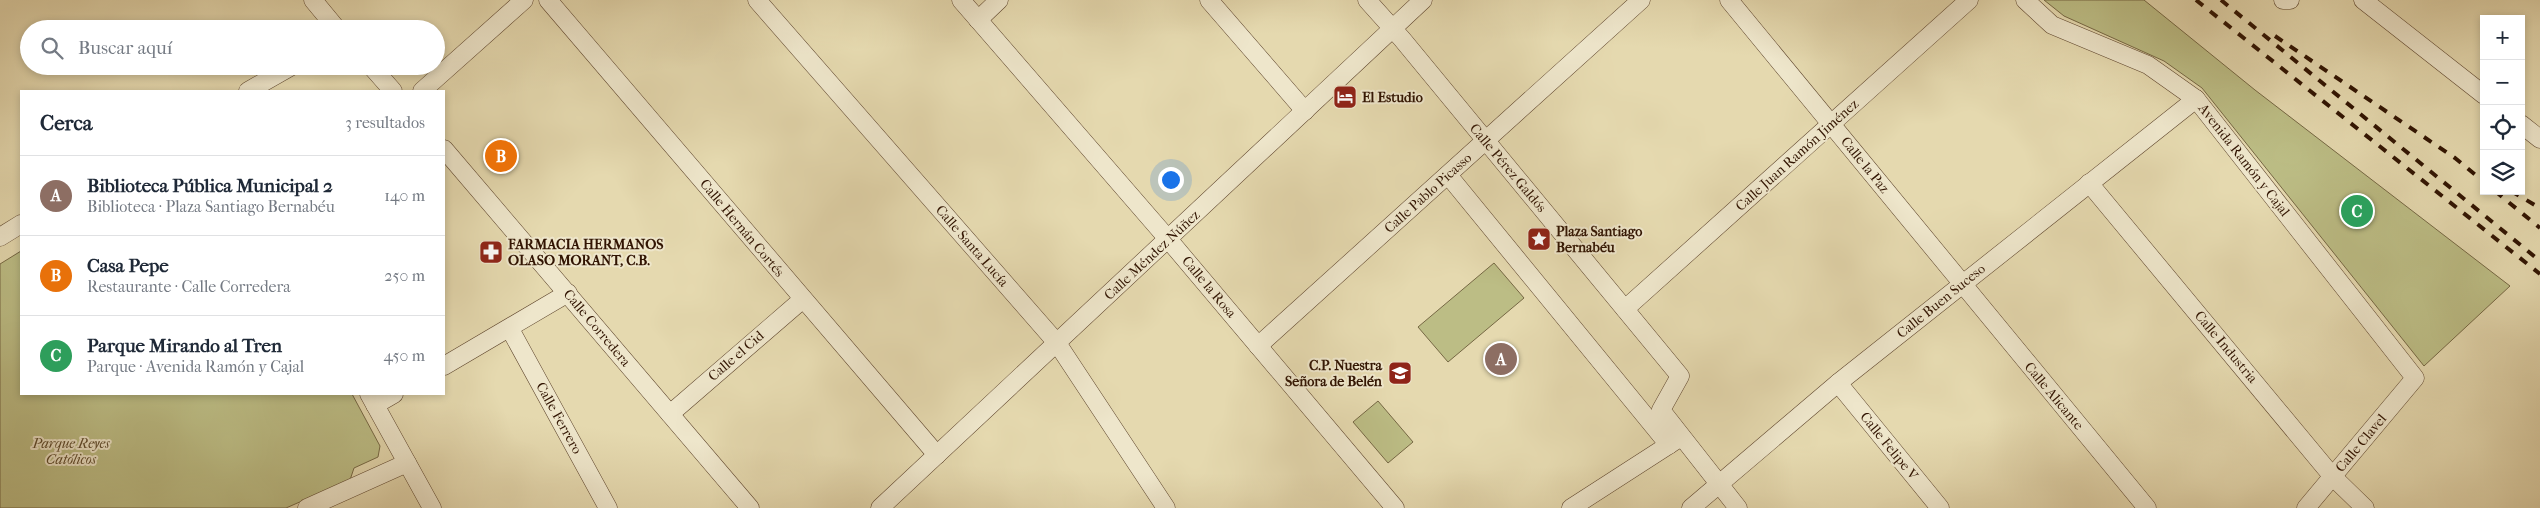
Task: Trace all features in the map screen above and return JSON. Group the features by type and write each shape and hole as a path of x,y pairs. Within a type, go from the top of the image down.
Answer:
{"street":[{"path":"313,0 330,20"},
{"path":"445,70 524,0"},
{"name":"Calle Hernán Cortés","path":"548,0 937,455"},
{"name":"Calle Santa Lucía","path":"757,0 1057,343 1166,508"},
{"name":"Calle la Rosa","path":"961,0 1168,239 1395,508"},
{"path":"978,20 999,0"},
{"path":"1209,0 1305,111"},
{"name":"Calle Pérez Galdós","path":"1367,0 1680,376 1661,410 1675,441"},
{"name":"Calle Méndez Núñez","path":"883,507 1423,0"},
{"name":"Calle Pablo Picasso","path":"1258,346 1641,0"},
{"name":"Calle la Paz","path":"1729,0 1962,284"},
{"name":"Calle Juan Ramón Jiménez","path":"1625,309 1969,0"},
{"name":"Avenida Ramón y Cajal","path":"2025,0 2052,25 2148,65 2196,99 2415,378"},
{"path":"2283,0 2290,0"},
{"path":"2363,0 2480,92"},
{"path":"250,90 276,75"},
{"path":"379,75 392,90"},
{"path":"423,90 440,75"},
{"name":"Calle Buen Suceso","path":"1691,508 1718,483 1838,383 2196,99"},
{"path":"2525,127 2540,139"},
{"name":"Calle Corredera","path":"445,150 750,508"},
{"path":"1448,175 1675,441 1718,483 1738,508"},
{"name":"Calle Industria","path":"2089,183 2333,477 2365,508"},
{"path":"0,237 20,225"},
{"name":"Calle Alicante","path":"1962,284 2147,508"},
{"path":"445,365 568,293"},
{"name":"Calle el Cid","path":"670,414 803,299"},
{"name":"Calle Ferrero","path":"510,328 608,508"},
{"name":"Calle Clavel","path":"2306,508 2415,378"},
{"name":"Calle Felipe V","path":"1838,383 1940,508"},
{"path":"390,395 372,399 432,508"},
{"path":"1571,508 1675,441"},
{"path":"307,508 406,463"}],"green space":[{"path":"2044,0 2144,0 2255,90 2510,286 2424,366 2202,88 2164,61 2064,16"},
{"name":"Parque Reyes Católicos","path":"20,252 20,395 353,395 380,446 378,457 354,468 350,480 286,508 0,508 0,264"},
{"path":"1494,263 1524,298 1448,362 1418,327"},
{"path":"1378,401 1413,442 1388,463 1353,422"}],"railway":[{"path":"2196,0 2540,274"},
{"path":"2221,0 2540,261"},
{"path":"2275,36 2455,158 2480,179"},
{"path":"2500,195 2540,228"},
{"path":"2518,195 2540,208"}],"place":[{"name":"El Estudio","path":"1345,97"},
{"name":"Casa Pepe","path":"501,156"},
{"name":"Parque Mirando al Tren","path":"2357,211"},
{"name":"Plaza Santiago Bernabéu","path":"1539,239"},
{"name":"FARMACIA HERMANOS OLASO MORANT, C.B.","path":"491,252"},
{"name":"Biblioteca Pública Municipal 2","path":"1501,359"},
{"name":"C.P. Nuestra Señora de Belén","path":"1400,373"}]}
